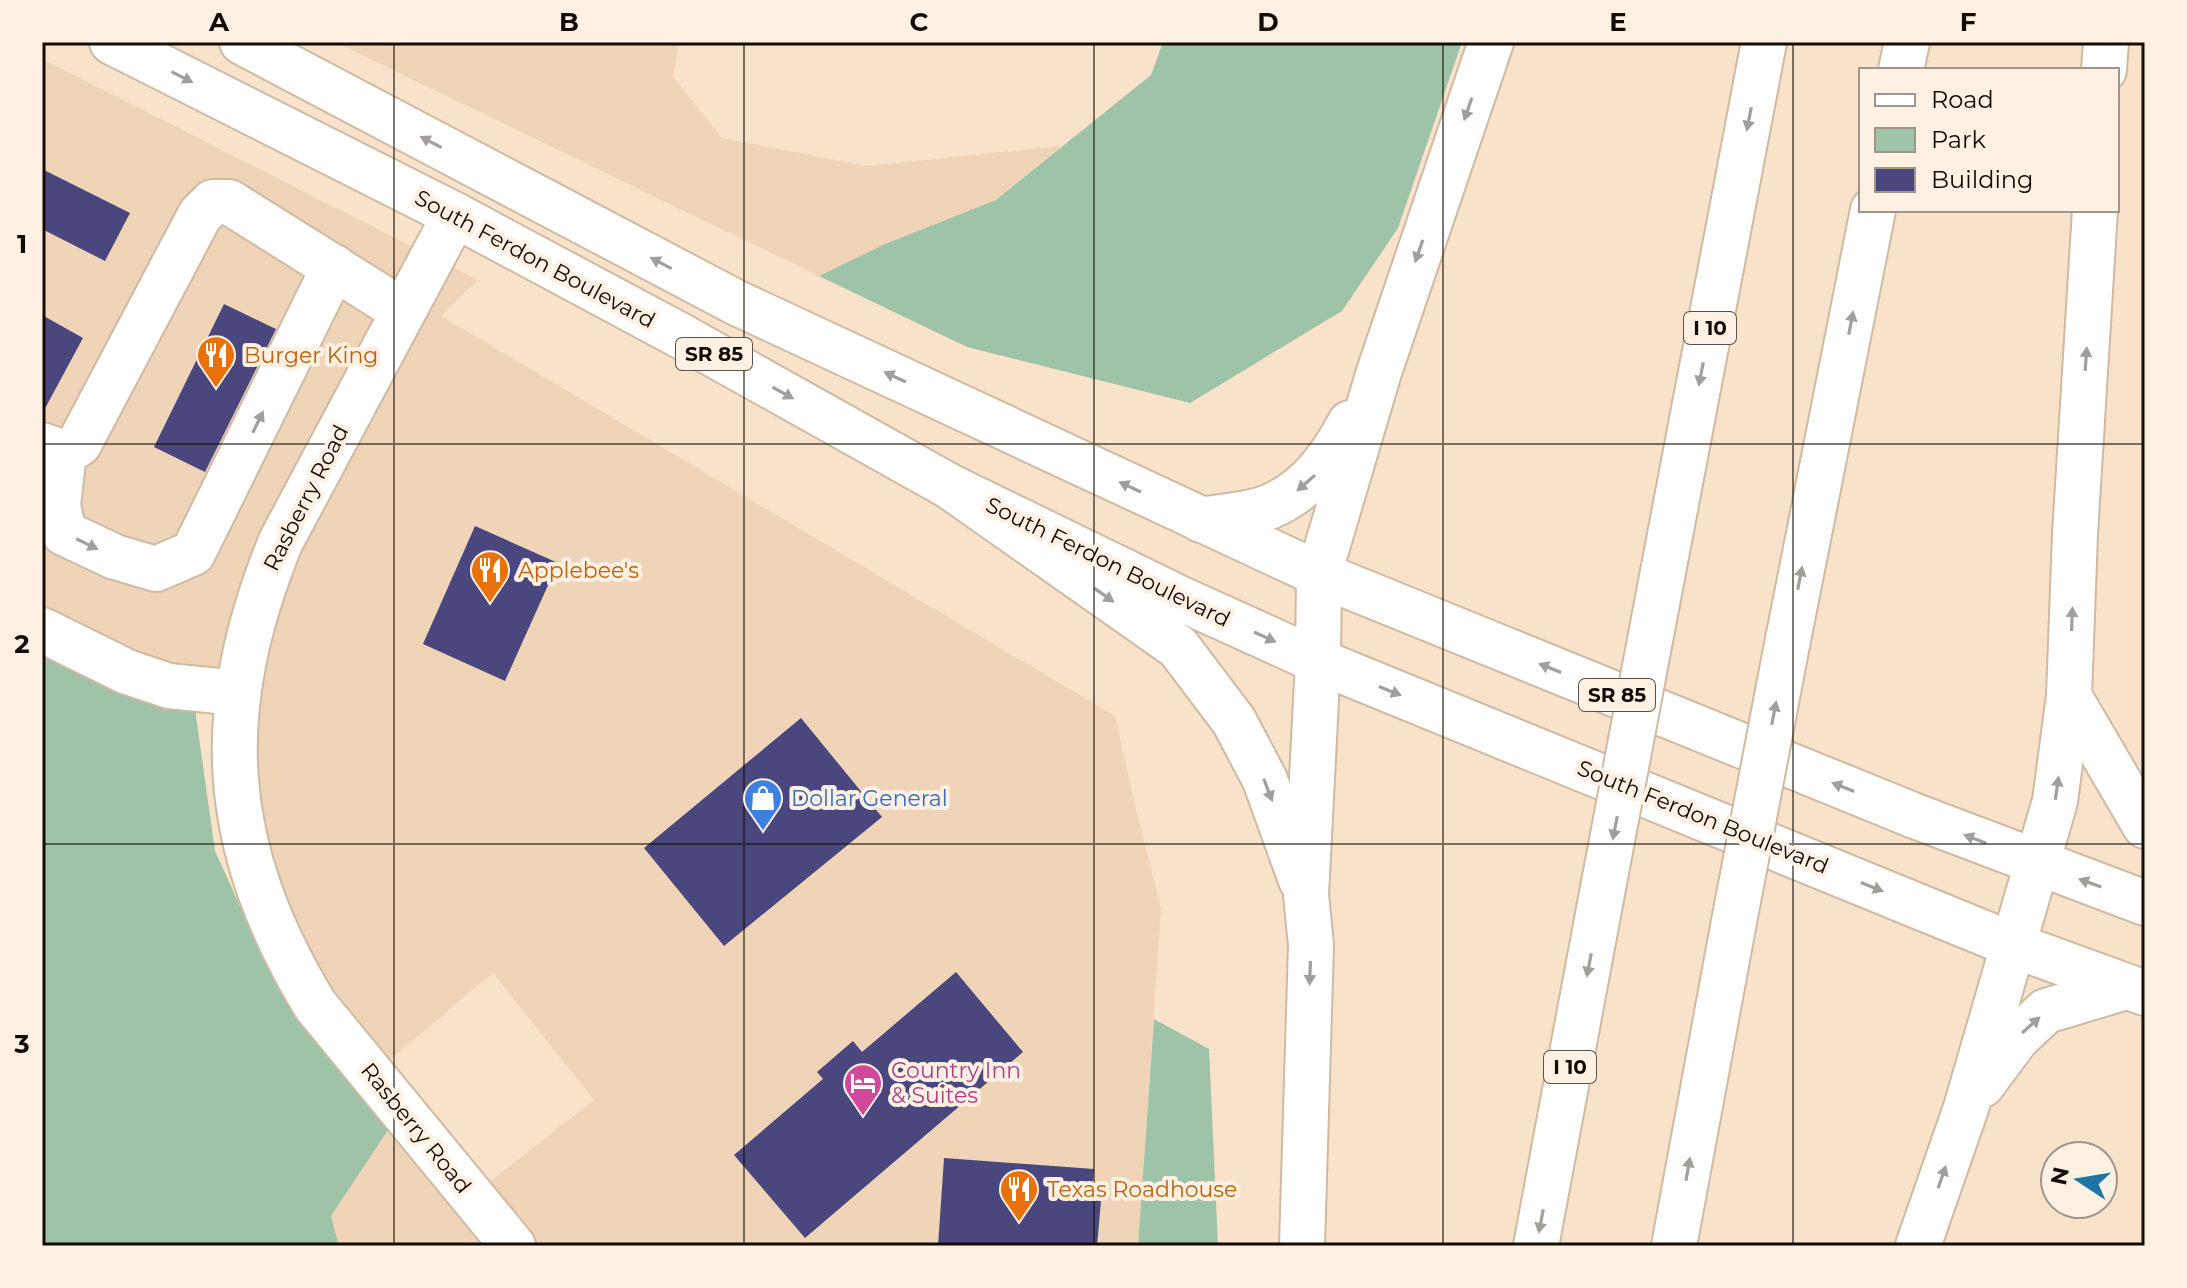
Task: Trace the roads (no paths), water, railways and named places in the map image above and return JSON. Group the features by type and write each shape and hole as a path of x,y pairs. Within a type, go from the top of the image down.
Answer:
{"main road":[{"name":"South Ferdon Boulevard","path":"112,42 455,215 681,336 949,486 1179,598 1318,661 2013,945 2135,990"},
{"name":"SR 85","path":"242,42 737,303 1319,574 2036,863 2145,903"},
{"path":"1302,1246 1311,945 1306,895 1318,661 1319,574 1379,372 1491,42"},
{"name":"I 10","path":"1536,1246 1764,42"},
{"path":"1901,68 1907,42"},
{"path":"2104,68 2106,42"},
{"path":"334,267 193,553 156,569 115,557 64,533 53,449 79,444 200,215 213,202 229,202 334,267 403,311"},
{"path":"1674,1246 1785,655 1873,212"},
{"path":"1918,1246 1966,1108 2055,801 2069,696 2075,534 2095,212"},
{"name":"Rasberry Road","path":"455,215 281,541 250,629 233,729 239,813 259,893 281,944 315,1005 513,1246"},
{"path":"1201,520 1269,507 1303,487 1330,459 1379,372"},
{"path":"949,486 1178,647 1234,721 1259,768 1306,895"},
{"path":"42,630 127,672 169,686 238,693"},
{"path":"2069,696 2145,826"},
{"path":"1966,1108 2017,1038 2046,1011 2135,990"}],"place":[{"name":"Burger King","path":"216,389"},
{"name":"Applebee's","path":"490,604"},
{"name":"Dollar General","path":"763,832"},
{"name":"Country Inn & Suites","path":"863,1117"},
{"name":"Texas Roadhouse","path":"1019,1223"}]}
